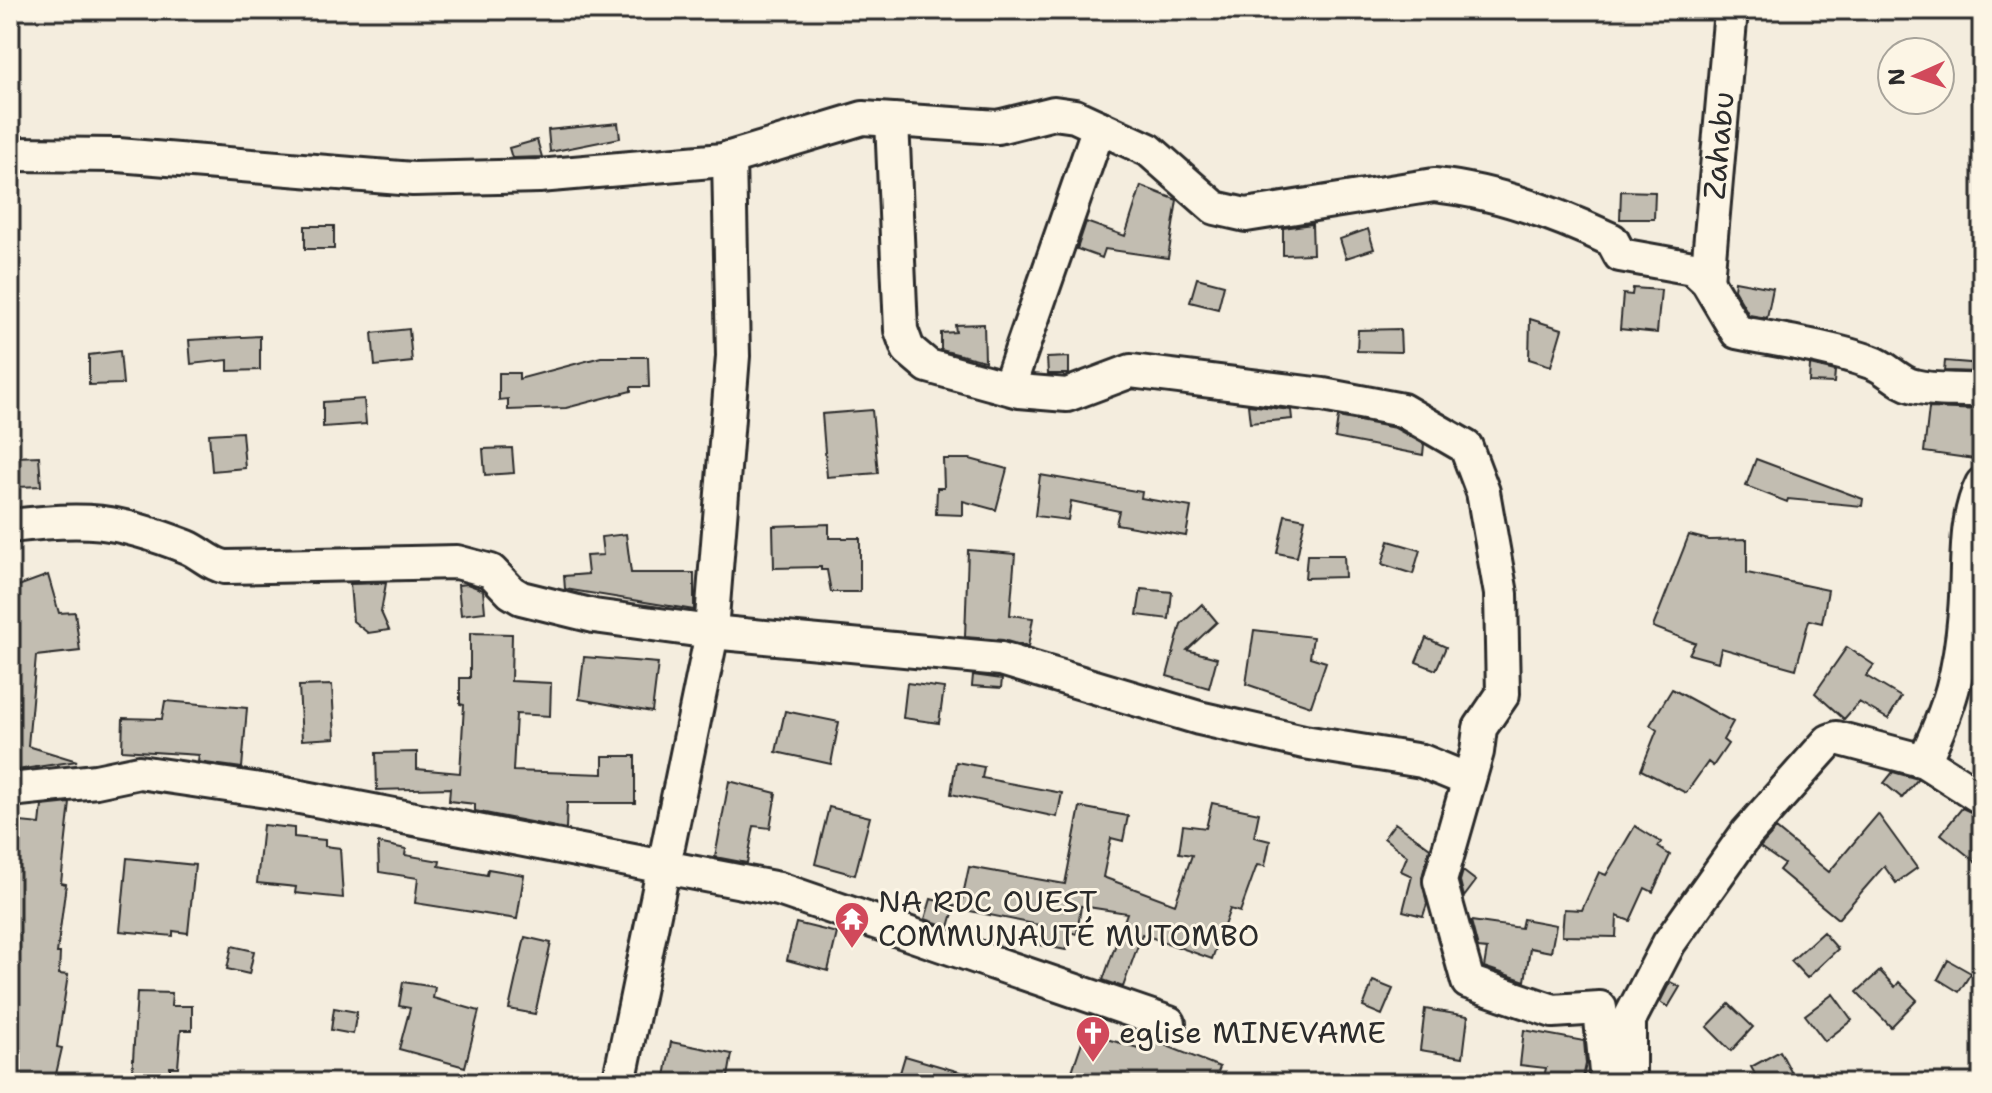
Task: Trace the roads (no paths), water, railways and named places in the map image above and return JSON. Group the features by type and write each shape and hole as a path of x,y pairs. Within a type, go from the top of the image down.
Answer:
{"street":[{"name":"Zahabu","path":"1707,281 1731,10"},
{"path":"10,154 118,155 413,179 539,176 729,158 863,118 998,127 1054,113 1075,116 1149,150 1179,173 1204,200 1229,213 1246,215 1434,185 1460,187 1569,220 1612,240 1620,255 1693,268 1707,281 1737,332 1828,348 1876,364 1909,385 1933,390 1959,388 1982,391"},
{"path":"892,120 901,330 908,349 928,366 1019,391 1067,395 1131,371 1156,372 1402,410 1466,447 1483,492 1501,594 1503,694 1480,728 1440,881 1468,982 1553,1011 1600,1008 1607,1083"},
{"path":"1009,386 1099,127"},
{"path":"619,1083 666,868 711,632 733,356 729,158"},
{"path":"1924,761 1950,707 1965,613 1972,505 1982,484"},
{"path":"10,526 63,520 109,522 189,548 214,565 225,567 457,562 491,571 521,598 594,616 711,632 1001,659 1199,718 1304,742 1422,761 1468,780"},
{"path":"1629,1083 1629,1020 1669,943 1747,833 1829,741 1837,738 1924,761 1982,798"},
{"path":"10,790 96,781 139,772 274,792 779,889 855,912 1169,1023"}],"place":[{"name":"NA RDC OUEST COMMUNAUTÉ MUTOMBO","path":"852,950"},
{"name":"eglise MINEVAME","path":"1093,1064"}]}
